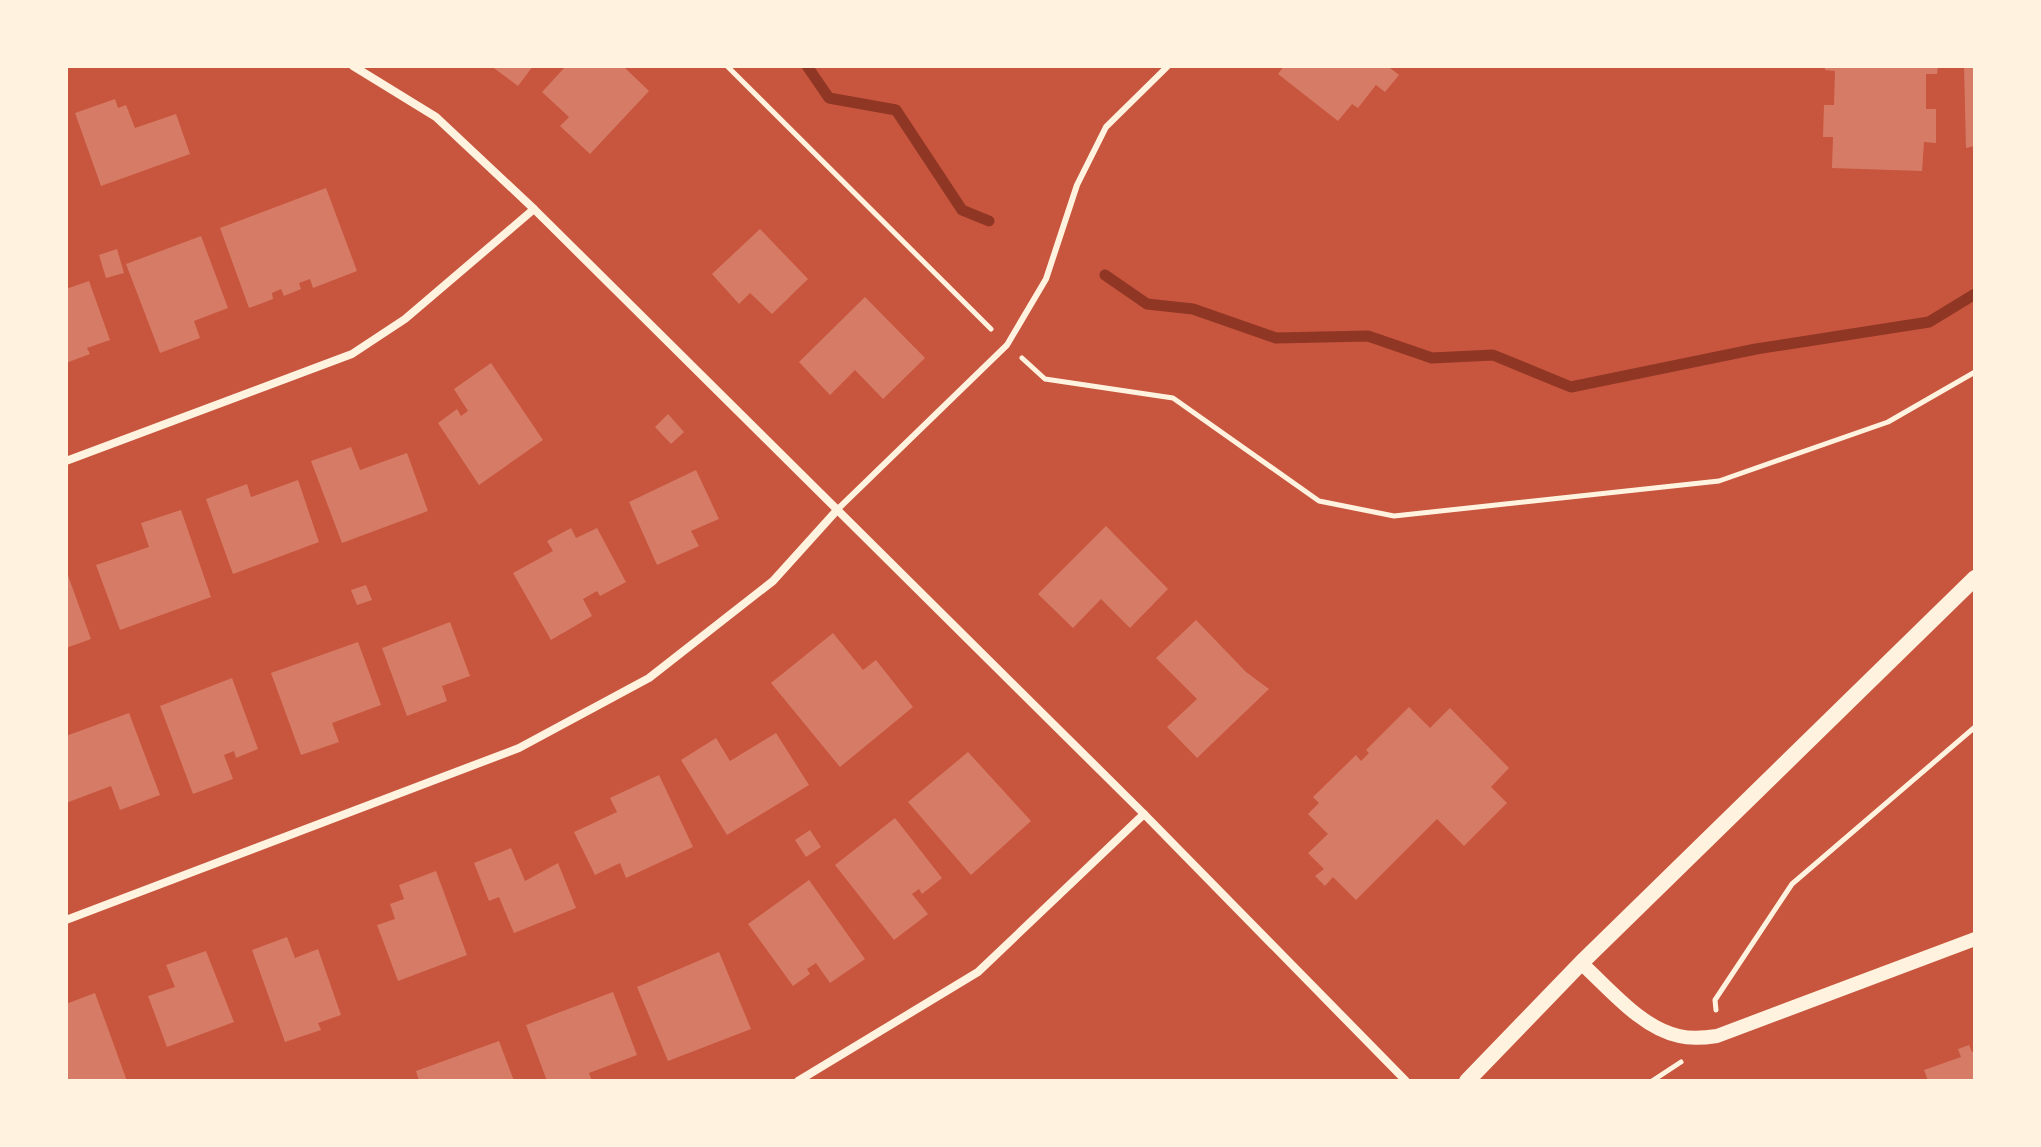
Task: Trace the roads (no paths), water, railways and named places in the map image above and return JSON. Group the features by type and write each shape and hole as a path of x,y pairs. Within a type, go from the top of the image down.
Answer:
{"main road":[{"path":"1467,1081 1581,963 1975,578"}],"street":[{"path":"353,66 436,117 534,209 1144,814 1406,1081"},
{"path":"66,461 352,354 405,319 534,209"},
{"path":"66,920 519,748 649,678 773,581 838,509"},
{"path":"798,1081 978,972 1144,814"},
{"path":"1581,963 1656,1027 1677,1036 1695,1038 1717,1036 1975,939"}],"lane":[{"path":"838,509 1007,345 1046,279 1077,185 1106,127 1168,66"}],"waterway":[{"path":"807,66 829,98 896,110 962,210 989,221"},
{"path":"1105,275 1147,304 1193,309 1276,338 1368,336 1432,358 1493,355 1571,387 1756,349 1929,322 1975,294"}]}
